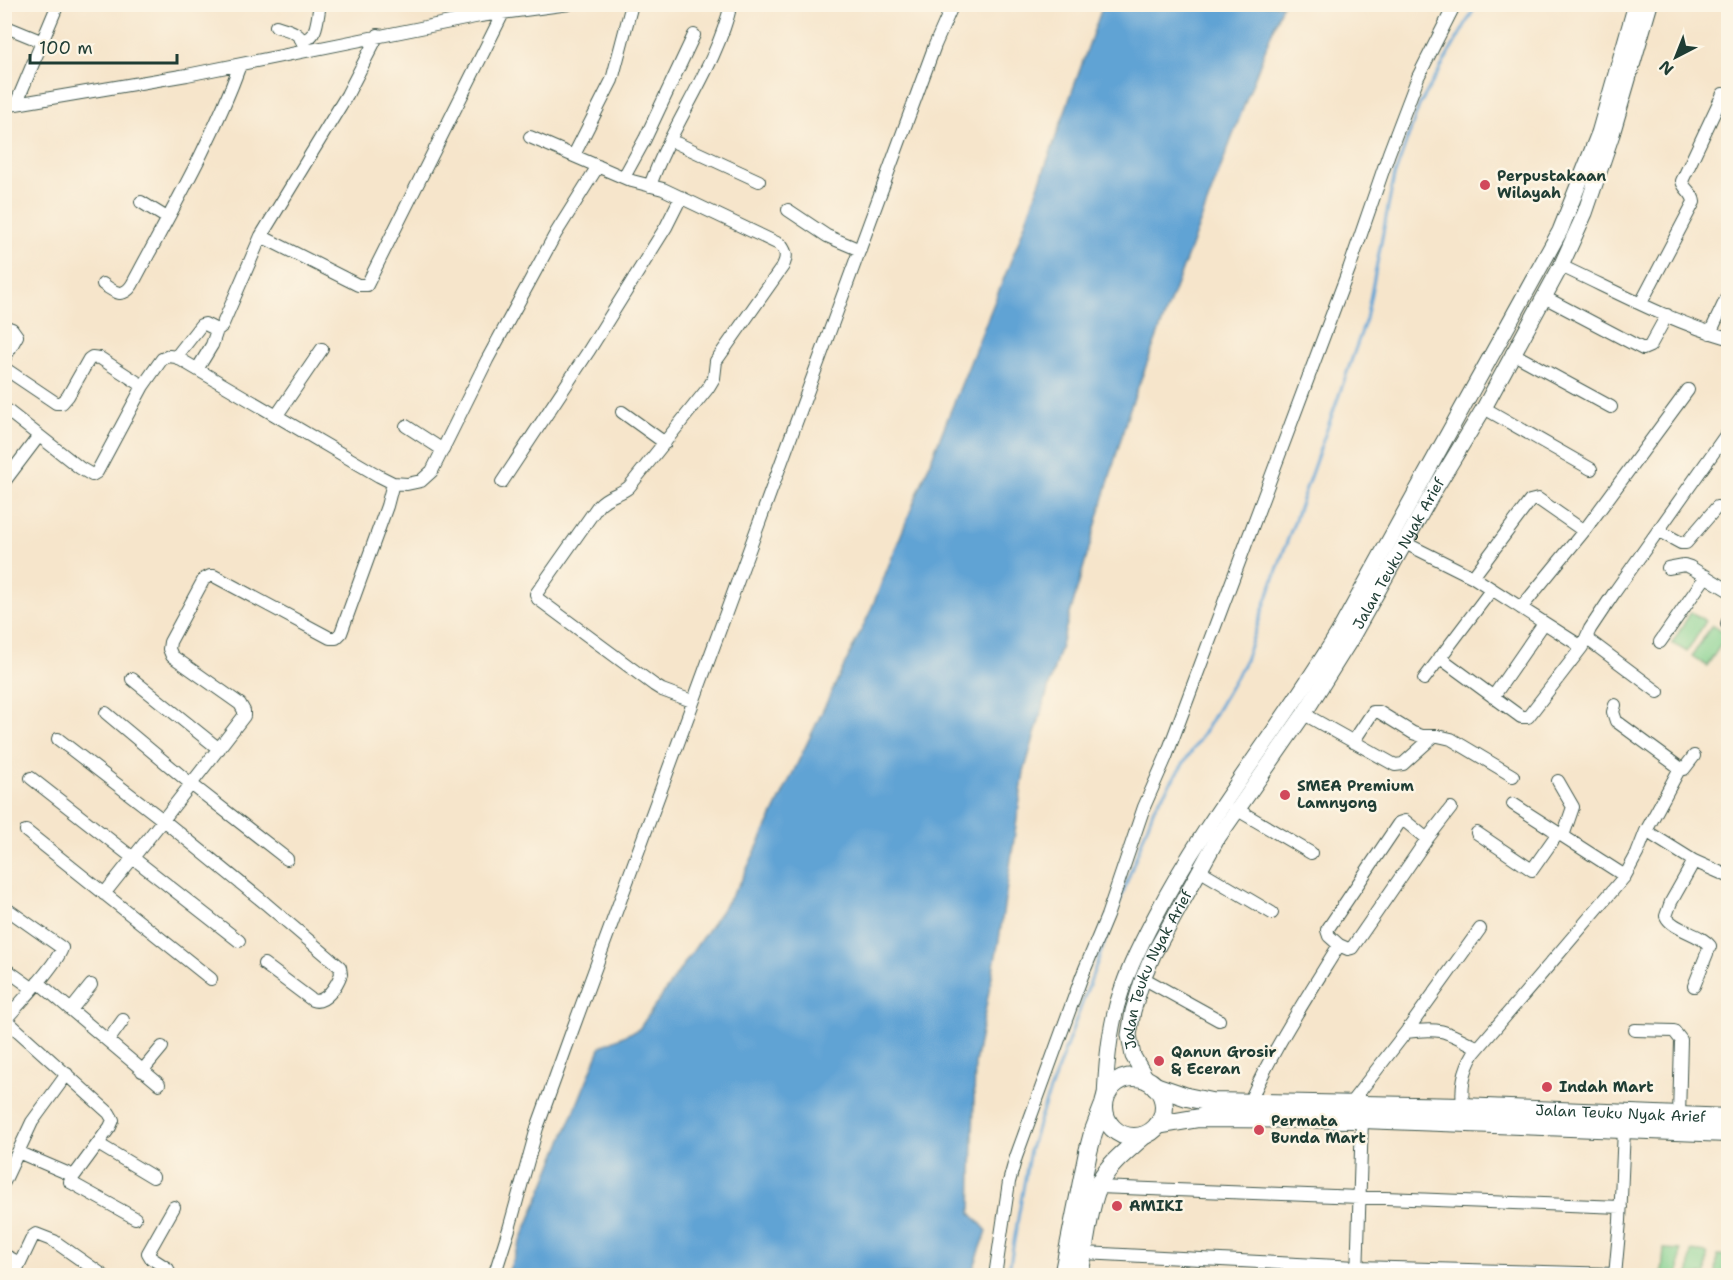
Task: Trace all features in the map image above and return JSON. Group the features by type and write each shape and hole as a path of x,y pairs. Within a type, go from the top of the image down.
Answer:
{"highway":[{"path":"1063,1275 1088,1152 1104,1103 1114,1084 1122,1080 1139,1078 1151,1083 1163,1100 1164,1109 1158,1125 1115,1162 1098,1187 1079,1275"},
{"name":"Jalan Teuku Nyak Arief","path":"1151,1083 1197,1099 1250,1103 1463,1107 1728,1118"},
{"path":"1104,1103 1107,1122 1112,1129 1126,1137 1143,1136"},
{"name":"Jalan Teuku Nyak Arief","path":"1158,1125 1199,1118 1362,1119 1728,1133"}],"main road":[{"name":"Jalan Teuku Nyak Arief","path":"1151,1083 1133,1056 1129,1035 1130,1022 1143,978 1174,914 1236,809 1304,714 1560,231 1599,133 1636,4"},
{"name":"Jalan Teuku Nyak Arief","path":"1104,1103 1114,1016 1126,979 1143,939 1191,852 1222,804 1296,700 1343,639 1405,543 1484,408 1561,266 1585,213 1612,134 1650,4"}],"street":[{"path":"10,105 43,42 58,4"},
{"path":"303,47 313,36 320,4"},
{"path":"10,105 240,65 303,47 569,4"},
{"path":"574,155 612,80 632,4"},
{"path":"650,186 726,26 731,4"},
{"path":"494,1275 537,1128 692,700 935,45 953,4"},
{"path":"995,1275 1009,1182 1033,1109 1107,916 1144,807 1174,736 1349,269 1418,77 1455,4"},
{"path":"261,236 362,287 367,285 503,13"},
{"path":"4,26 43,42"},
{"path":"276,26 295,32 303,47"},
{"path":"198,368 231,308 246,266 261,236 347,95 378,35"},
{"path":"624,177 645,139 694,35"},
{"path":"103,284 118,292 127,292 219,117 240,65"},
{"path":"1641,303 1694,202 1693,195 1682,181 1722,96 1728,95"},
{"path":"530,137 639,184 663,189 681,197 781,246 786,252 786,259 716,361 714,378 708,388 629,487 611,495 598,506 536,596 545,605 662,690 692,700"},
{"path":"670,140 759,181"},
{"path":"4,408 92,475 97,472 143,386 162,359 169,356 176,357 393,483 407,484 421,481 432,471 487,360 556,233 598,166"},
{"path":"502,482 612,314 666,227 681,197"},
{"path":"141,202 167,218"},
{"path":"788,210 827,236 860,250"},
{"path":"1561,266 1667,315 1728,338"},
{"path":"1710,333 1728,295"},
{"path":"1544,297 1643,349 1650,346 1667,315"},
{"path":"176,357 201,325 205,324 217,330"},
{"path":"4,326 15,331 17,338 4,359"},
{"path":"277,415 322,349"},
{"path":"1512,353 1611,407"},
{"path":"4,369 56,403 62,403 68,396 92,357 100,358 143,386"},
{"path":"1521,608 1584,531 1688,390"},
{"path":"1484,408 1591,469"},
{"path":"622,412 665,443"},
{"path":"406,426 443,450"},
{"path":"1440,657 1521,717 1528,717 1584,642 1614,593 1728,432"},
{"path":"4,482 36,441"},
{"path":"104,894 243,720 243,708 172,656 169,649 170,642 204,579 214,576 330,638 336,638 341,633 387,506 393,483"},
{"path":"1473,577 1530,501 1538,499 1584,531"},
{"path":"1659,531 1681,543 1686,543 1718,507"},
{"path":"1405,543 1473,577 1544,623 1584,642 1658,692"},
{"path":"1668,568 1686,566 1728,590"},
{"path":"1660,642 1706,576"},
{"path":"1424,679 1492,589"},
{"path":"1494,697 1544,623"},
{"path":"132,679 219,749"},
{"path":"1616,705 1613,712 1616,721 1680,768 1684,769 1694,756"},
{"path":"1353,742 1373,712 1379,712 1413,733 1451,740 1513,776"},
{"path":"106,713 191,784 287,859"},
{"path":"1304,714 1399,766 1434,736"},
{"path":"58,739 265,903 340,967 341,974 330,991 321,1001 317,1002 264,964"},
{"path":"1463,1107 1463,1081 1467,1067 1478,1048 1625,876 1680,768"},
{"path":"31,778 239,941"},
{"path":"1478,833 1532,870 1561,834 1573,807 1558,781"},
{"path":"1513,804 1625,876"},
{"path":"1427,838 1405,821 1399,823 1327,930 1329,936 1339,945 1348,949 1353,948 1427,838 1451,808"},
{"path":"1236,809 1311,853"},
{"path":"26,831 211,979"},
{"path":"1646,831 1694,861 1728,876"},
{"path":"1694,861 1666,914 1671,923 1704,939 1710,946 1694,986"},
{"path":"1199,870 1272,913"},
{"path":"4,907 62,948 60,954 5,1020 67,1074 109,1113 113,1120 70,1182 135,1218"},
{"path":"1350,1104 1406,1032 1480,929"},
{"path":"1250,1103 1282,1037 1339,945"},
{"path":"4,968 35,985 71,1010 159,1084"},
{"path":"1143,978 1219,1020"},
{"path":"71,1010 91,986"},
{"path":"108,1041 123,1020"},
{"path":"1406,1032 1432,1028 1450,1033 1478,1048"},
{"path":"1635,1030 1674,1031 1678,1034 1681,1040 1679,1116"},
{"path":"142,1071 162,1047"},
{"path":"4,1182 32,1122 67,1074"},
{"path":"1357,1271 1362,1119"},
{"path":"1084,1253 1357,1271 1615,1274 1621,1207 1624,1128"},
{"path":"98,1144 153,1177"},
{"path":"18,1152 74,1176"},
{"path":"1098,1187 1621,1207"},
{"path":"170,1275 168,1269 151,1258 148,1253 174,1207"},
{"path":"14,1275 36,1234 54,1241 104,1275"},
{"path":"4,1255 20,1263"}],"green space":[{"path":"1691,612 1706,621 1687,652 1672,643"},
{"path":"1712,625 1727,635 1707,666 1692,656"},
{"path":"1664,1249 1680,1250 1679,1275 1662,1275"},
{"path":"1691,1251 1707,1253 1706,1275 1689,1275"},
{"path":"1717,1255 1728,1256 1728,1275 1716,1275"}],"water":[{"path":"1103,5 1282,5 1129,411 1024,772 999,940 975,1063 971,1213 987,1231 971,1275 507,1275 601,1046 639,1029 740,883 870,612 1018,243"}],"waterway":[{"path":"1008,1276 1030,1149 1154,808 1203,734 1244,663 1366,319 1394,177 1419,106 1477,4"}],"place":[{"name":"Perpustakaan Wilayah","path":"1485,185"},
{"name":"SMEA Premium Lamnyong","path":"1285,795"},
{"name":"Qanun Grosir & Eceran","path":"1159,1061"},
{"name":"Indah Mart","path":"1547,1087"},
{"name":"Permata Bunda Mart","path":"1259,1130"},
{"name":"AMIKI","path":"1117,1206"}]}
